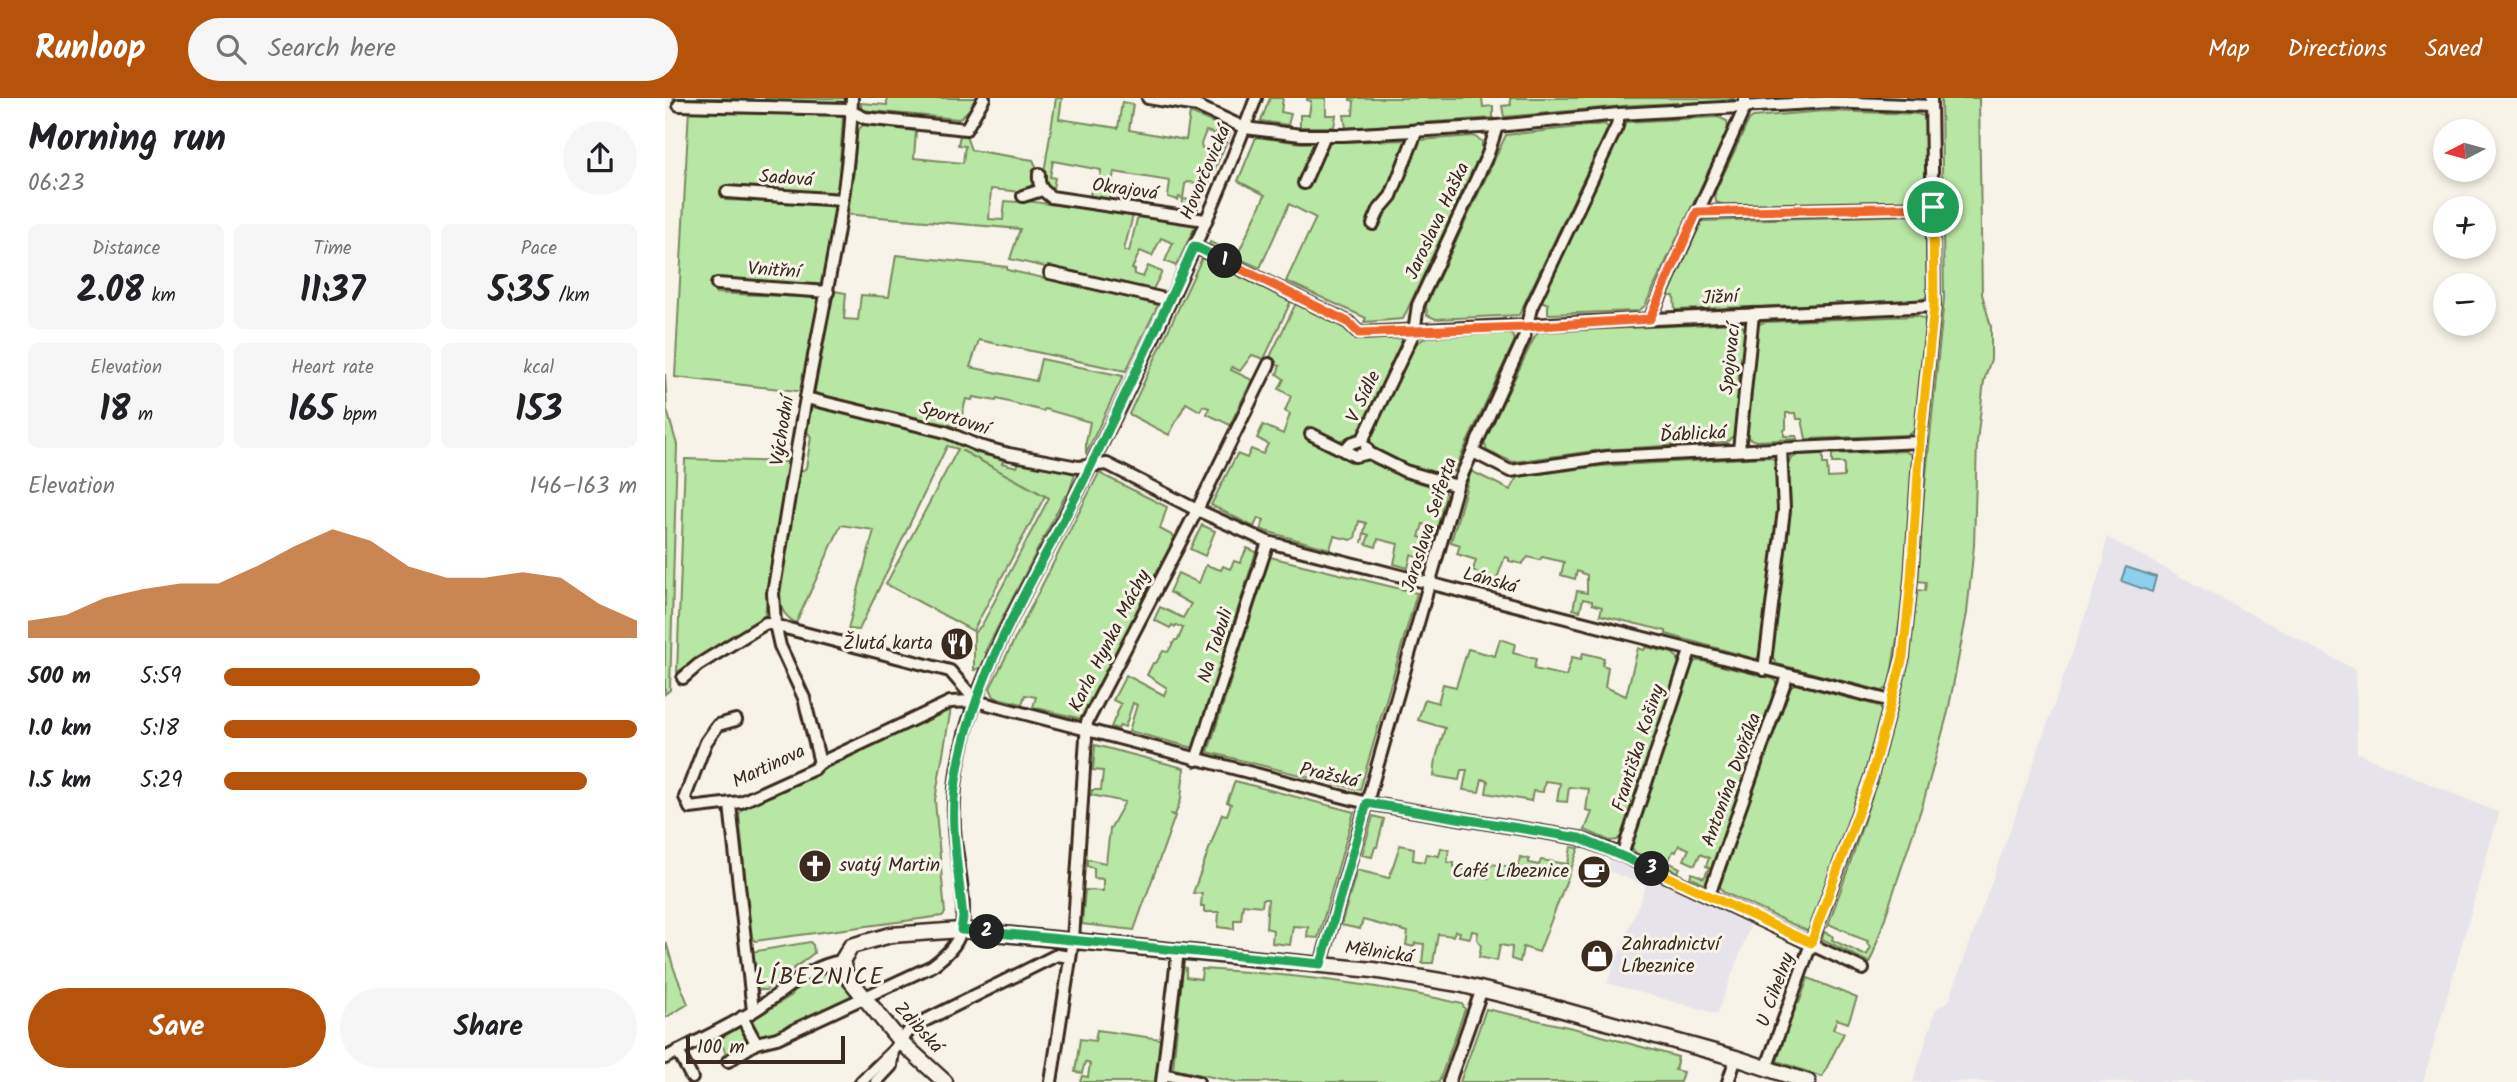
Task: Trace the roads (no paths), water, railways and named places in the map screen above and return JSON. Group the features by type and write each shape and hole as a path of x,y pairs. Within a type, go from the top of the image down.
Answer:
{"main road":[{"name":"Mělnická","path":"842,961 852,946 891,935 961,930 1373,970 1482,989 1541,1003 1737,1058 1808,1082"},
{"name":"Zdibská","path":"842,961 846,975 866,998 897,1046 939,1080"}],"street":[{"name":"Východní","path":"820,763 804,698 780,646 773,593 806,398 828,292 842,200 852,98"},
{"path":"680,105 759,103 845,108 865,118 966,129 984,98"},
{"path":"1148,98 1197,106 1245,128 1301,135 1497,126 1745,103 1931,102"},
{"name":"Hovorčovická","path":"961,930 963,918 954,830 954,797 963,743 976,701 993,657 1091,465 1169,300 1256,98"},
{"name":"U Cihelny","path":"1766,1069 1871,777 1903,657 1934,306 1931,102"},
{"path":"1650,319 1745,103"},
{"name":"Jaroslava Seiferta","path":"1321,964 1457,485 1524,338 1531,307 1617,126 1619,114"},
{"name":"Jaroslava Haška","path":"1414,332 1418,305 1488,154 1497,126"},
{"path":"1373,224 1379,210 1391,196 1417,130"},
{"path":"1304,183 1325,135"},
{"path":"1023,196 1042,190 1038,181 1039,174"},
{"name":"Okrajová","path":"1042,190 1051,197 1205,220"},
{"name":"Sadová","path":"727,192 842,200"},
{"path":"1697,212 1933,207"},
{"name":"Jižní","path":"1194,246 1348,322 1359,333 1934,306"},
{"path":"1050,273 1169,300"},
{"name":"Vnitřní","path":"717,284 828,292"},
{"name":"Spojovací","path":"1739,450 1753,314"},
{"name":"V Sídle","path":"1344,451 1351,443 1363,439 1414,332"},
{"name":"Karla Hynka Máchy","path":"1051,1082 1073,940 1084,730 1269,364"},
{"name":"Sportovní","path":"806,398 946,432 964,441 1009,454 1078,467 1091,465"},
{"name":"V Sídle","path":"1311,434 1355,456 1369,453 1405,471 1457,485"},
{"name":"V Sídle","path":"1363,439 1369,453"},
{"name":"Ďáblická","path":"1473,452 1510,471 1608,457 1920,442"},
{"path":"1765,670 1784,510 1781,449"},
{"name":"Lánská","path":"1091,465 1107,464 1197,510 1268,542 1891,701"},
{"name":"Na Tabuli","path":"1196,760 1268,542"},
{"path":"683,678 698,665 766,623 950,671 976,701"},
{"name":"Františka Košiny","path":"1622,855 1690,651"},
{"name":"Antonína Dvořáka","path":"1709,895 1787,676"},
{"name":"Pražská","path":"976,701 1367,803 1579,838 1709,895 1863,969"},
{"name":"Martinova","path":"753,1011 730,804 741,802 814,769 820,763 950,702 976,701"},
{"path":"730,804 690,808 685,797 706,742 717,725 736,720"},
{"path":"727,1061 757,1043 777,1038 932,966 954,945 961,930"},
{"path":"1178,951 1163,1078 1198,1082"},
{"path":"862,1082 912,1027 1057,955 1070,957"},
{"path":"665,1058 753,1011 825,964 842,961"},
{"path":"1449,1082 1482,989"},
{"path":"742,1017 757,1043"},
{"path":"876,1082 891,1066 897,1046"},
{"path":"678,1051 693,1081"},
{"path":"1728,1082 1737,1058"}],"water":[{"path":"2126,567 2156,577 2152,592 2121,581"}],"place":[{"name":"Žlutá karta","path":"957,644"},
{"name":"svatý Martin","path":"815,866"},
{"name":"Café Líbeznice","path":"1594,872"},
{"name":"Zahradnictví Líbeznice","path":"1597,956"}],"district":[{"name":"LÍBEZNICE","path":"820,978"}]}
